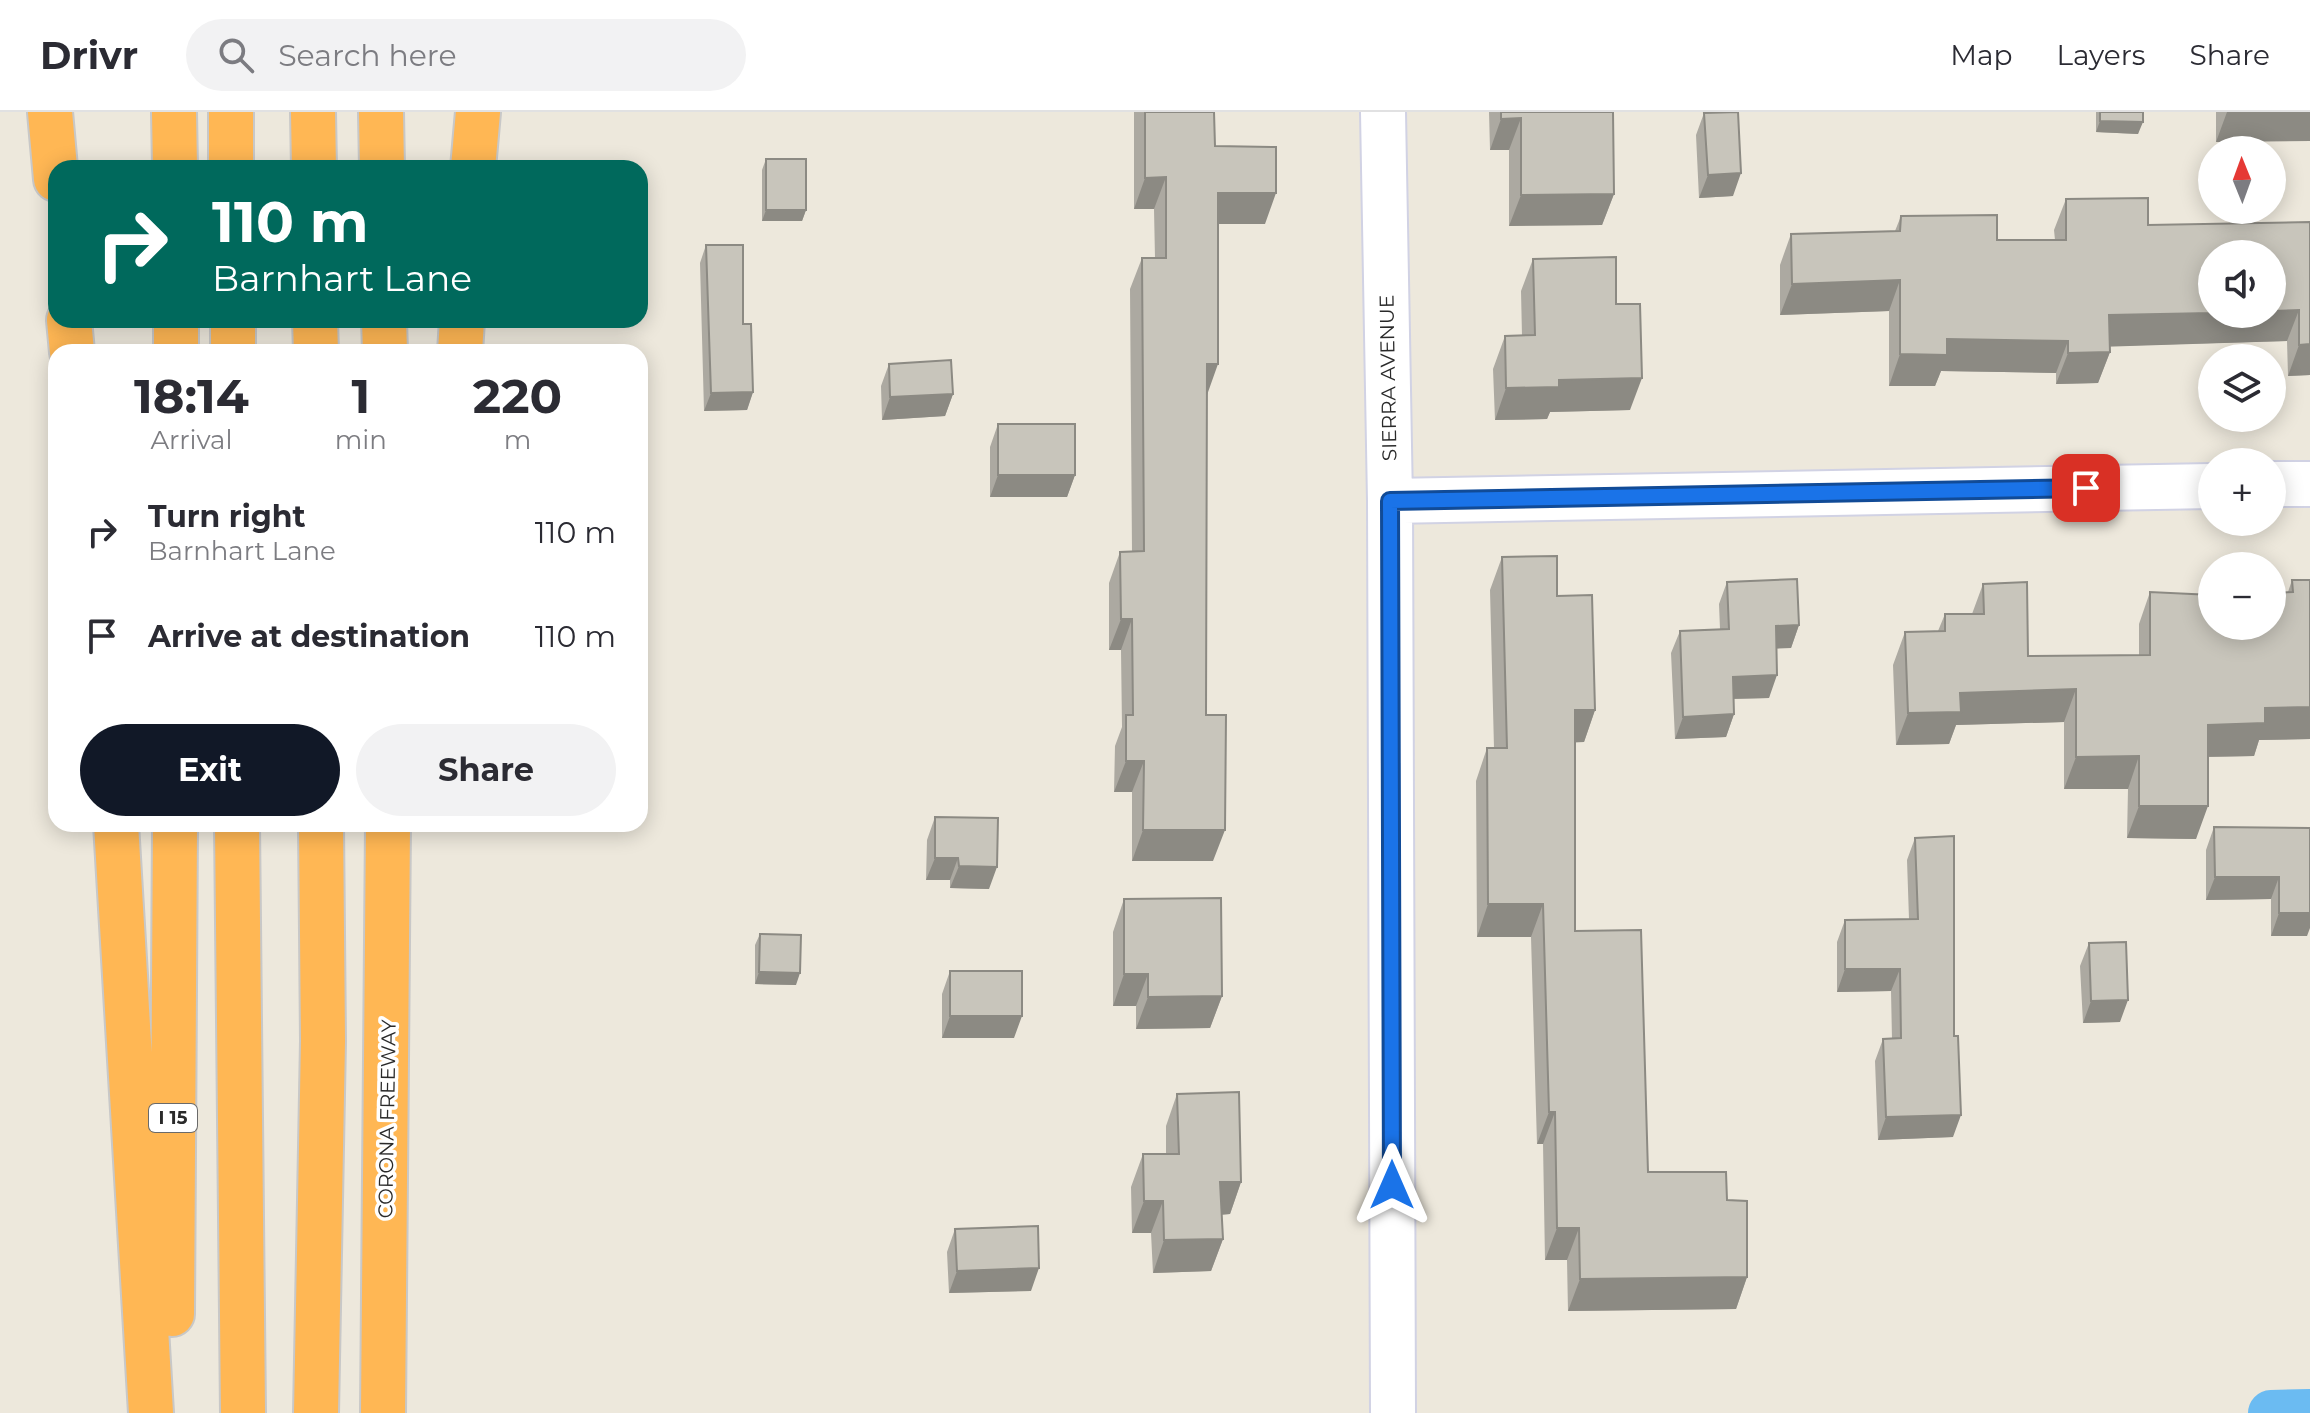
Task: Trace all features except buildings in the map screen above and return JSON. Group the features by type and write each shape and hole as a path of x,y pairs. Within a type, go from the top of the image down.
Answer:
{"highway":[{"path":"50,112 54,160"},
{"path":"174,112 175,160"},
{"path":"231,112 231,160"},
{"path":"313,112 314,160"},
{"path":"381,112 382,160"},
{"path":"474,160 478,112"},
{"path":"116,832 151,1413"},
{"name":"I 15","path":"171,1413 175,832"},
{"path":"237,832 243,1413"},
{"path":"316,1413 323,1041 321,832"},
{"name":"CORONA FREEWAY","path":"383,1413 388,832"},
{"path":"389,949 409,832"}],"street":[{"name":"SIERRA AVENUE","path":"1383,112 1390,501 1392,1392"},
{"path":"2286,484 2310,484"},
{"path":"1390,501 2198,486"}],"waterway":[{"path":"2271,1413 2310,1412"}],"route":[{"path":"1392,1185 1390,501 2086,488"}]}
